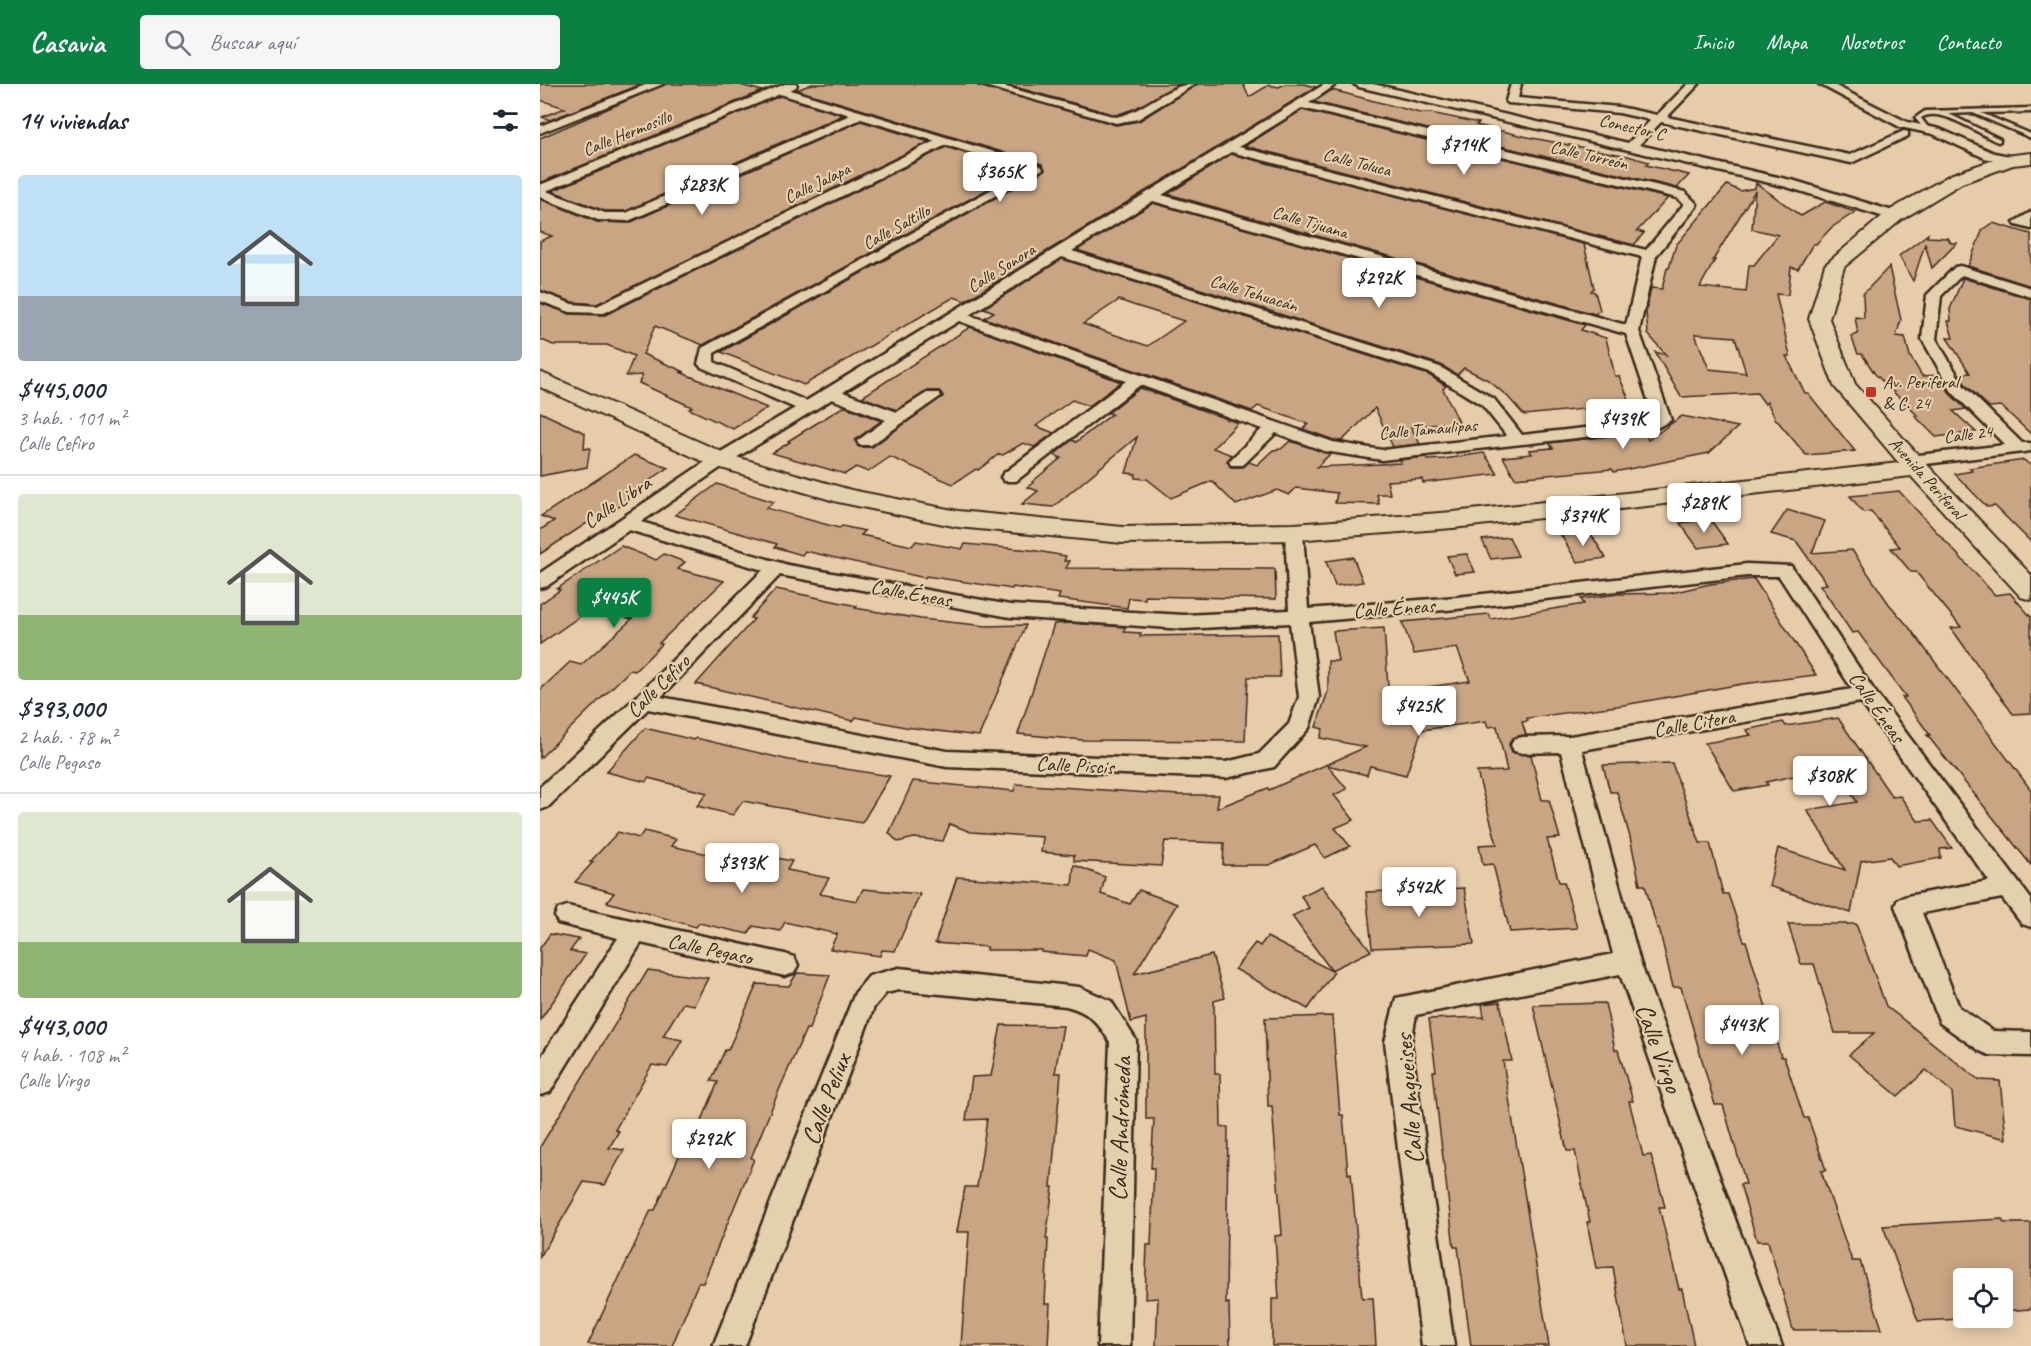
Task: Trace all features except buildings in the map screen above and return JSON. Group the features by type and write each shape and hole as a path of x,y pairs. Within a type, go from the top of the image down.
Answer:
{"street":[{"path":"540,130 658,84"},
{"name":"Calle Hermosillo","path":"540,191 795,84"},
{"path":"983,84 1116,120 1134,117 1190,84"},
{"name":"Conector C","path":"1359,84 1791,184 1894,216"},
{"path":"1516,84 1512,101 1619,110 1851,159 1904,134"},
{"path":"1631,146 1694,84"},
{"path":"1824,84 1904,125 1936,131 1991,156 2011,160"},
{"name":"Calle Sonora","path":"720,460 958,316 1329,86"},
{"name":"Calle Saltillo","path":"780,90 1037,169 707,351 706,364 807,407"},
{"name":"Calle Torreón","path":"1300,104 1681,195 1690,204 1649,255"},
{"path":"540,191 603,217 628,217 860,114"},
{"name":"Calle Jalapa","path":"540,296 570,308 599,310 945,141"},
{"name":"Calle Toluca","path":"1229,148 1649,255"},
{"name":"Avenida Periferal","path":"2026,580 1913,465 1845,386 1819,319 1835,265 1894,216 1956,179 2011,160 2031,158"},
{"name":"Calle Tijuana","path":"1151,196 1632,331"},
{"path":"2031,216 2021,222 2031,225"},
{"name":"Calle Tehuacán","path":"1060,252 1435,370 1488,402 1518,440"},
{"path":"1632,331 1649,255"},
{"path":"2024,447 1958,389 1929,339 1934,295 1960,270 2031,293"},
{"name":"Calle Tamaulipas","path":"958,316 1272,428 1330,447 1382,455 1649,426 1663,420 1632,331"},
{"path":"540,379 720,460 847,497 958,519 1123,536 1294,532 1465,518 1913,465"},
{"path":"1010,477 1137,380"},
{"path":"830,393 897,418"},
{"path":"865,441 933,396"},
{"path":"1237,461 1272,428"},
{"name":"Calle 24","path":"1913,465 2024,447"},
{"name":"Calle Libra","path":"540,582 720,460"},
{"name":"Calle Éneas","path":"626,523 775,569 1010,611 1184,621 1299,616 1457,603 1747,570 1784,570 1866,694 2031,918"},
{"name":"Calle Piscis","path":"644,701 947,759 1226,770 1266,761 1298,728 1309,697 1299,616 1294,532"},
{"name":"Calle Cefiro","path":"540,801 644,701 775,569"},
{"name":"Calle Citera","path":"1522,746 1570,744 1866,694"},
{"name":"Calle Virgo","path":"1570,744 1628,962 1766,1346"},
{"path":"2007,887 1907,906 1949,1015 1989,1043 2031,1044"},
{"name":"Calle Pegaso","path":"567,916 785,965"},
{"path":"540,1083 635,933"},
{"name":"Calle Angueises","path":"1438,1346 1398,1042 1406,1006 1628,962"},
{"name":"Calle Peliux","path":"729,1346 864,1002 878,984 899,979 1016,991"},
{"name":"Calle Andrómeda","path":"1016,991 1092,1001 1106,1013 1123,1040 1114,1346"}],"lane":[{"path":"1927,130 1918,118 1925,112 2031,110"},
{"path":"1940,112 1998,140"},
{"path":"1973,112 2031,136"}],"place":[{"name":"Av. Periferal & C. 24","path":"1871,392"}]}
